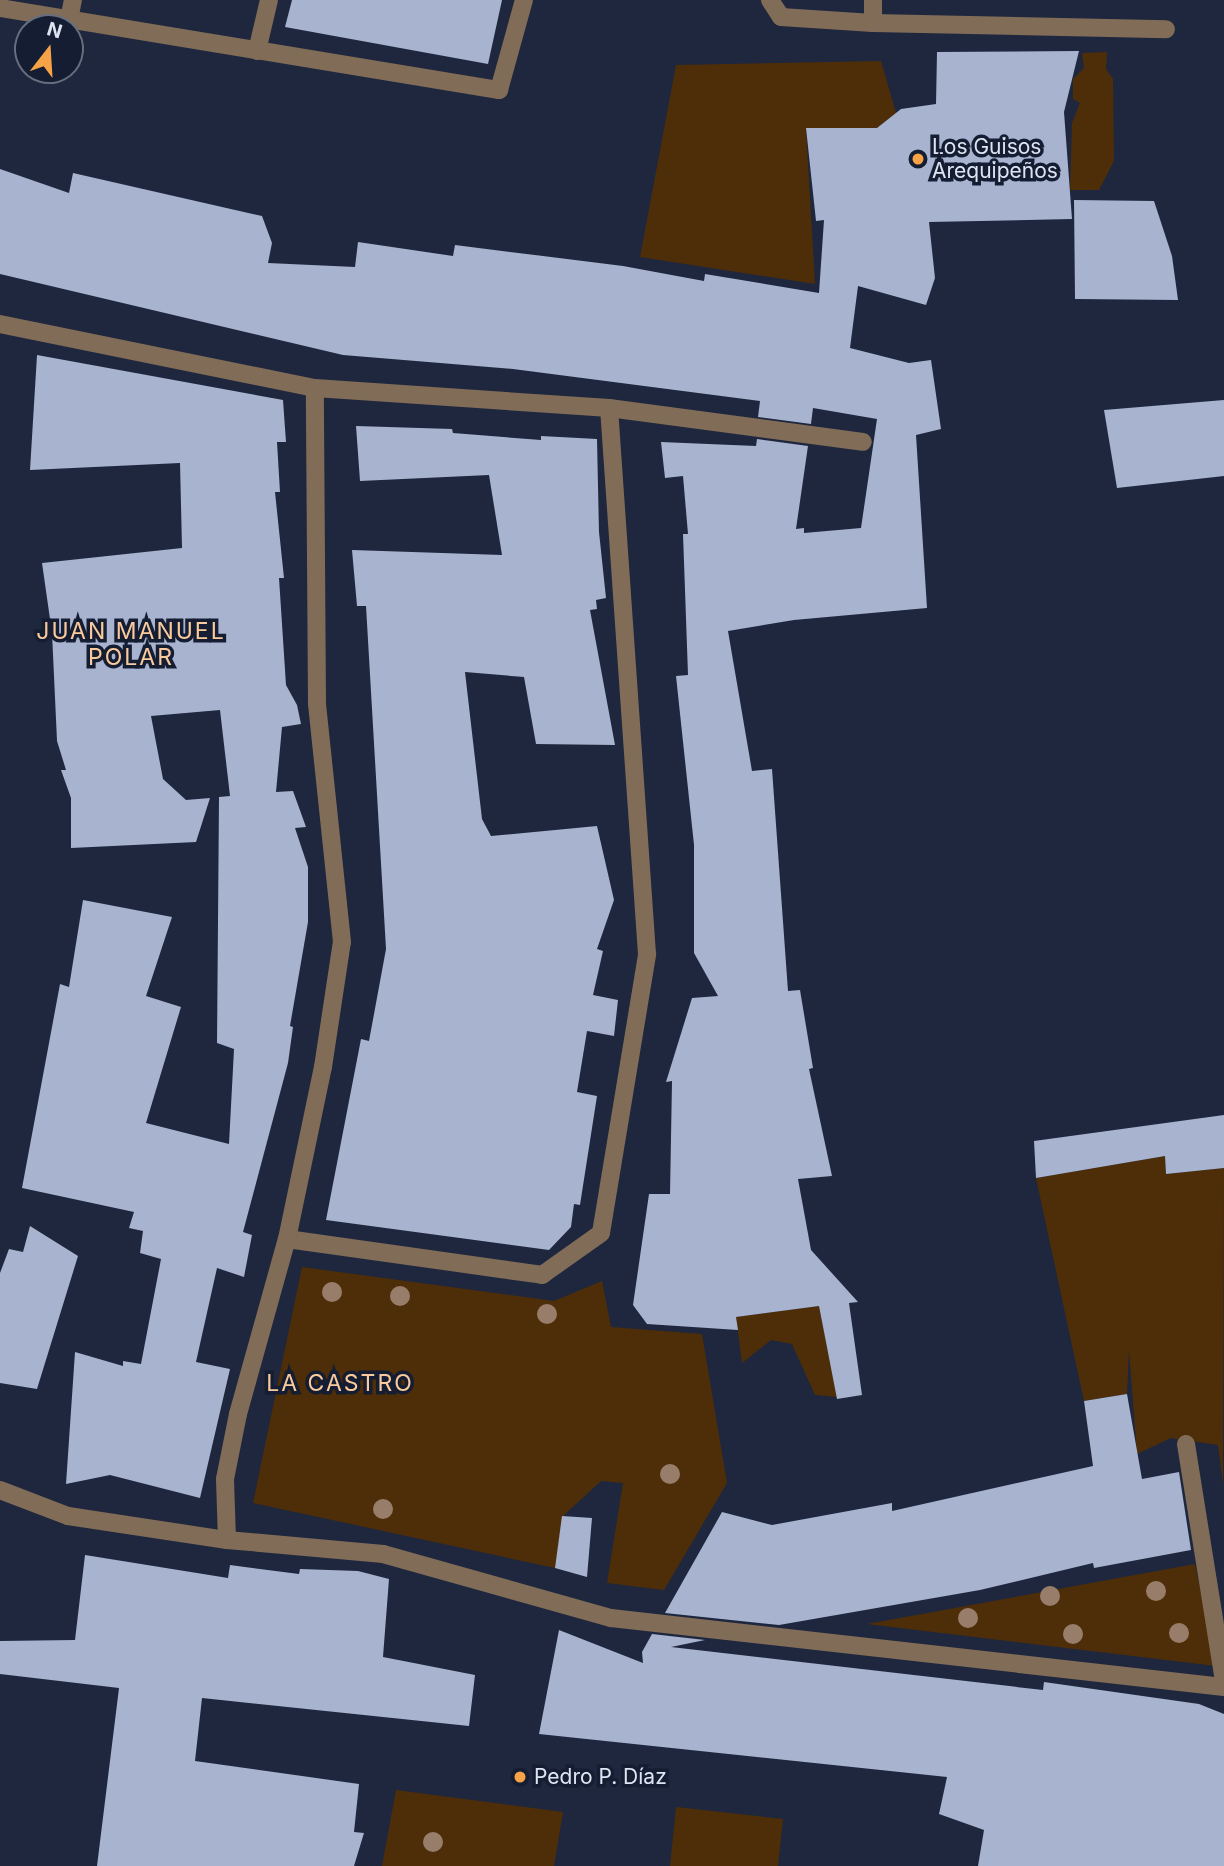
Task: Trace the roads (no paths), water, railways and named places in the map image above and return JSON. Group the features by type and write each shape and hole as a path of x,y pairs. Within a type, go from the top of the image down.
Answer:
{"street":[{"path":"257,51 268,0"},
{"path":"84,22 499,90 524,0"},
{"path":"770,0 781,17 873,23 1166,29"},
{"path":"873,0 873,23"},
{"path":"0,8 34,14"},
{"path":"0,324 315,388 609,408 863,442"},
{"path":"227,1541 225,1479 238,1413 287,1239 323,1067 342,943 317,703 315,388"},
{"path":"287,1239 542,1275 601,1233 647,954 609,408"},
{"path":"0,1490 68,1516 227,1541 383,1554 611,1618 1224,1685 1186,1444"}],"place":[{"name":"Los Guisos Arequipeños","path":"918,159"},
{"name":"Pedro P. Díaz","path":"520,1777"}],"district":[{"name":"JUAN MANUEL POLAR","path":"131,644"},
{"name":"LA CASTRO","path":"340,1383"}]}
